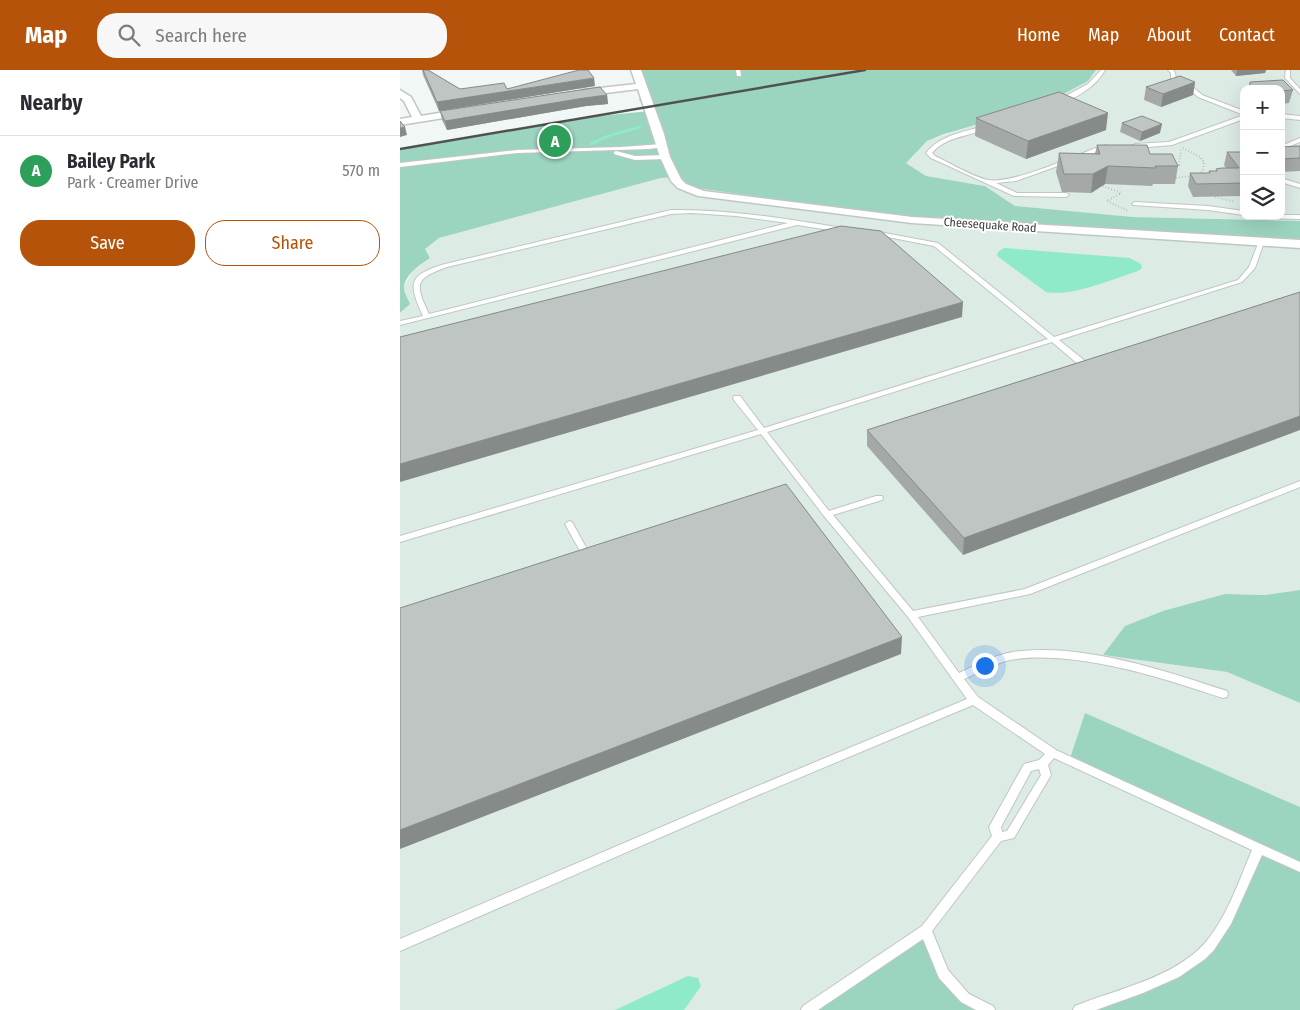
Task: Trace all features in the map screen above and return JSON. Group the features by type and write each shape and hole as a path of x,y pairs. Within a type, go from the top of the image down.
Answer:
{"street":[{"path":"636,70 665,157"},
{"path":"567,95 642,86"},
{"path":"400,93 408,99 418,119"},
{"path":"400,122 474,110"},
{"name":"Cheesequake Road","path":"665,157 676,181 682,186 702,194 730,199 912,220 1300,244"}],"lane":[{"path":"1057,102 1083,92 1100,76 1103,70"},
{"path":"1170,70 1173,73 1173,80 1192,89 1200,96 1240,113"},
{"path":"1288,70 1287,78 1299,90"},
{"path":"1285,116 1300,118"},
{"path":"1131,146 1170,144 1240,117"},
{"path":"997,124 954,137 933,147 929,153 942,162 1016,194 1066,195"},
{"path":"1285,149 1300,140"},
{"path":"400,165 491,154 662,146"},
{"path":"989,182 1014,180 1098,149 1115,146"},
{"path":"602,150 635,158 665,157"},
{"path":"1285,181 1300,186"},
{"path":"1135,204 1208,208 1240,212"},
{"path":"427,317 415,290 417,280 427,272 445,266 671,212 697,210 851,231"},
{"path":"1285,217 1300,217"},
{"path":"400,323 796,223"},
{"path":"870,233 916,239 936,244 1082,363"},
{"path":"400,539 762,431 1240,281 1252,268 1261,242"},
{"path":"737,398 827,514 911,615 974,700 1052,753 1300,866"},
{"path":"911,615 1027,592 1300,484"},
{"path":"827,514 879,498"},
{"path":"569,524 583,549"},
{"path":"957,678 998,659 1021,654 1069,656 1148,669 1223,694"},
{"path":"400,945 740,798 974,700"},
{"path":"998,837 995,827 1028,767 1042,764 1052,753"},
{"path":"806,1010 926,930 998,837 1010,835 1046,776 1042,764"},
{"path":"1080,1010 1173,974 1202,954 1224,925 1259,848"},
{"path":"926,930 943,974 965,998 989,1010"}],"path":[{"path":"1172,168 1179,165 1180,146 1200,158 1205,166 1203,171 1197,175 1173,178"},
{"path":"1173,174 1176,182"}],"shaded area":[{"path":"636,70 1096,70 1088,81 1043,105 944,134 927,141 906,163 926,176 985,186 1015,206 1133,217 1300,221 1300,244 901,217 682,186 675,177 661,178 439,238 425,249 430,258 414,270 407,279 404,290 410,304 400,313 400,149 589,117 650,111 639,100 644,92"},
{"path":"1096,70 1300,70 1300,221 1258,220 1285,220 1285,85 1240,85 1240,220 1133,217 1015,206 985,186 926,176 905,162 927,141 1088,81"},
{"path":"675,177 682,186 817,207 1300,244 1300,590 1265,595 1225,594 1104,655 1227,672 1300,703 1300,807 1085,713 1069,760 1259,848 1224,925 1202,954 1079,1010 400,1010 400,313 403,312 404,286 413,271 430,258 425,249 439,238 661,178"},
{"path":"1004,248 1130,258 1141,264 1142,268 1080,290 1057,293 1046,292 997,256 998,252"},
{"path":"1300,590 1300,703 1227,672 1103,655 1125,626 1163,611 1225,594 1265,595"},
{"path":"1085,713 1300,807 1300,1010 1079,1010 1202,954 1224,925 1259,848 1069,761"},
{"path":"926,930 943,974 989,1010 807,1010"},
{"path":"688,976 698,978 701,986 684,1010 615,1010"}],"building":[{"path":"423,70 428,70 460,89 504,83 507,89 579,70 588,70 594,78 437,102"},
{"path":"1180,76 1195,82 1163,94 1146,87"},
{"path":"1283,80 1293,90 1285,91 1285,85 1250,85 1250,82"},
{"path":"600,87 607,95 445,121 440,111"},
{"path":"1059,92 1108,113 1028,141 976,118"},
{"path":"1142,116 1162,124 1142,132 1122,123"},
{"path":"400,121 405,127 400,128"},
{"path":"1097,145 1147,145 1150,154 1172,154 1178,166 1155,166 1156,168 1108,166 1093,174 1064,174 1059,153 1100,154"},
{"path":"1300,146 1300,158 1285,159 1285,147"},
{"path":"1227,152 1240,152 1240,183 1196,184 1190,173 1210,173 1209,171 1217,171 1216,169 1239,168"},
{"path":"841,226 881,231 963,302 400,464 400,337"},
{"path":"1300,292 1300,416 964,538 867,430"},
{"path":"786,484 902,637 400,830 400,608"}],"waterway":[{"path":"591,144 608,136 640,127"}],"railway":[{"path":"400,149 865,70"}],"place":[{"name":"Bailey Park","path":"555,141"}]}
